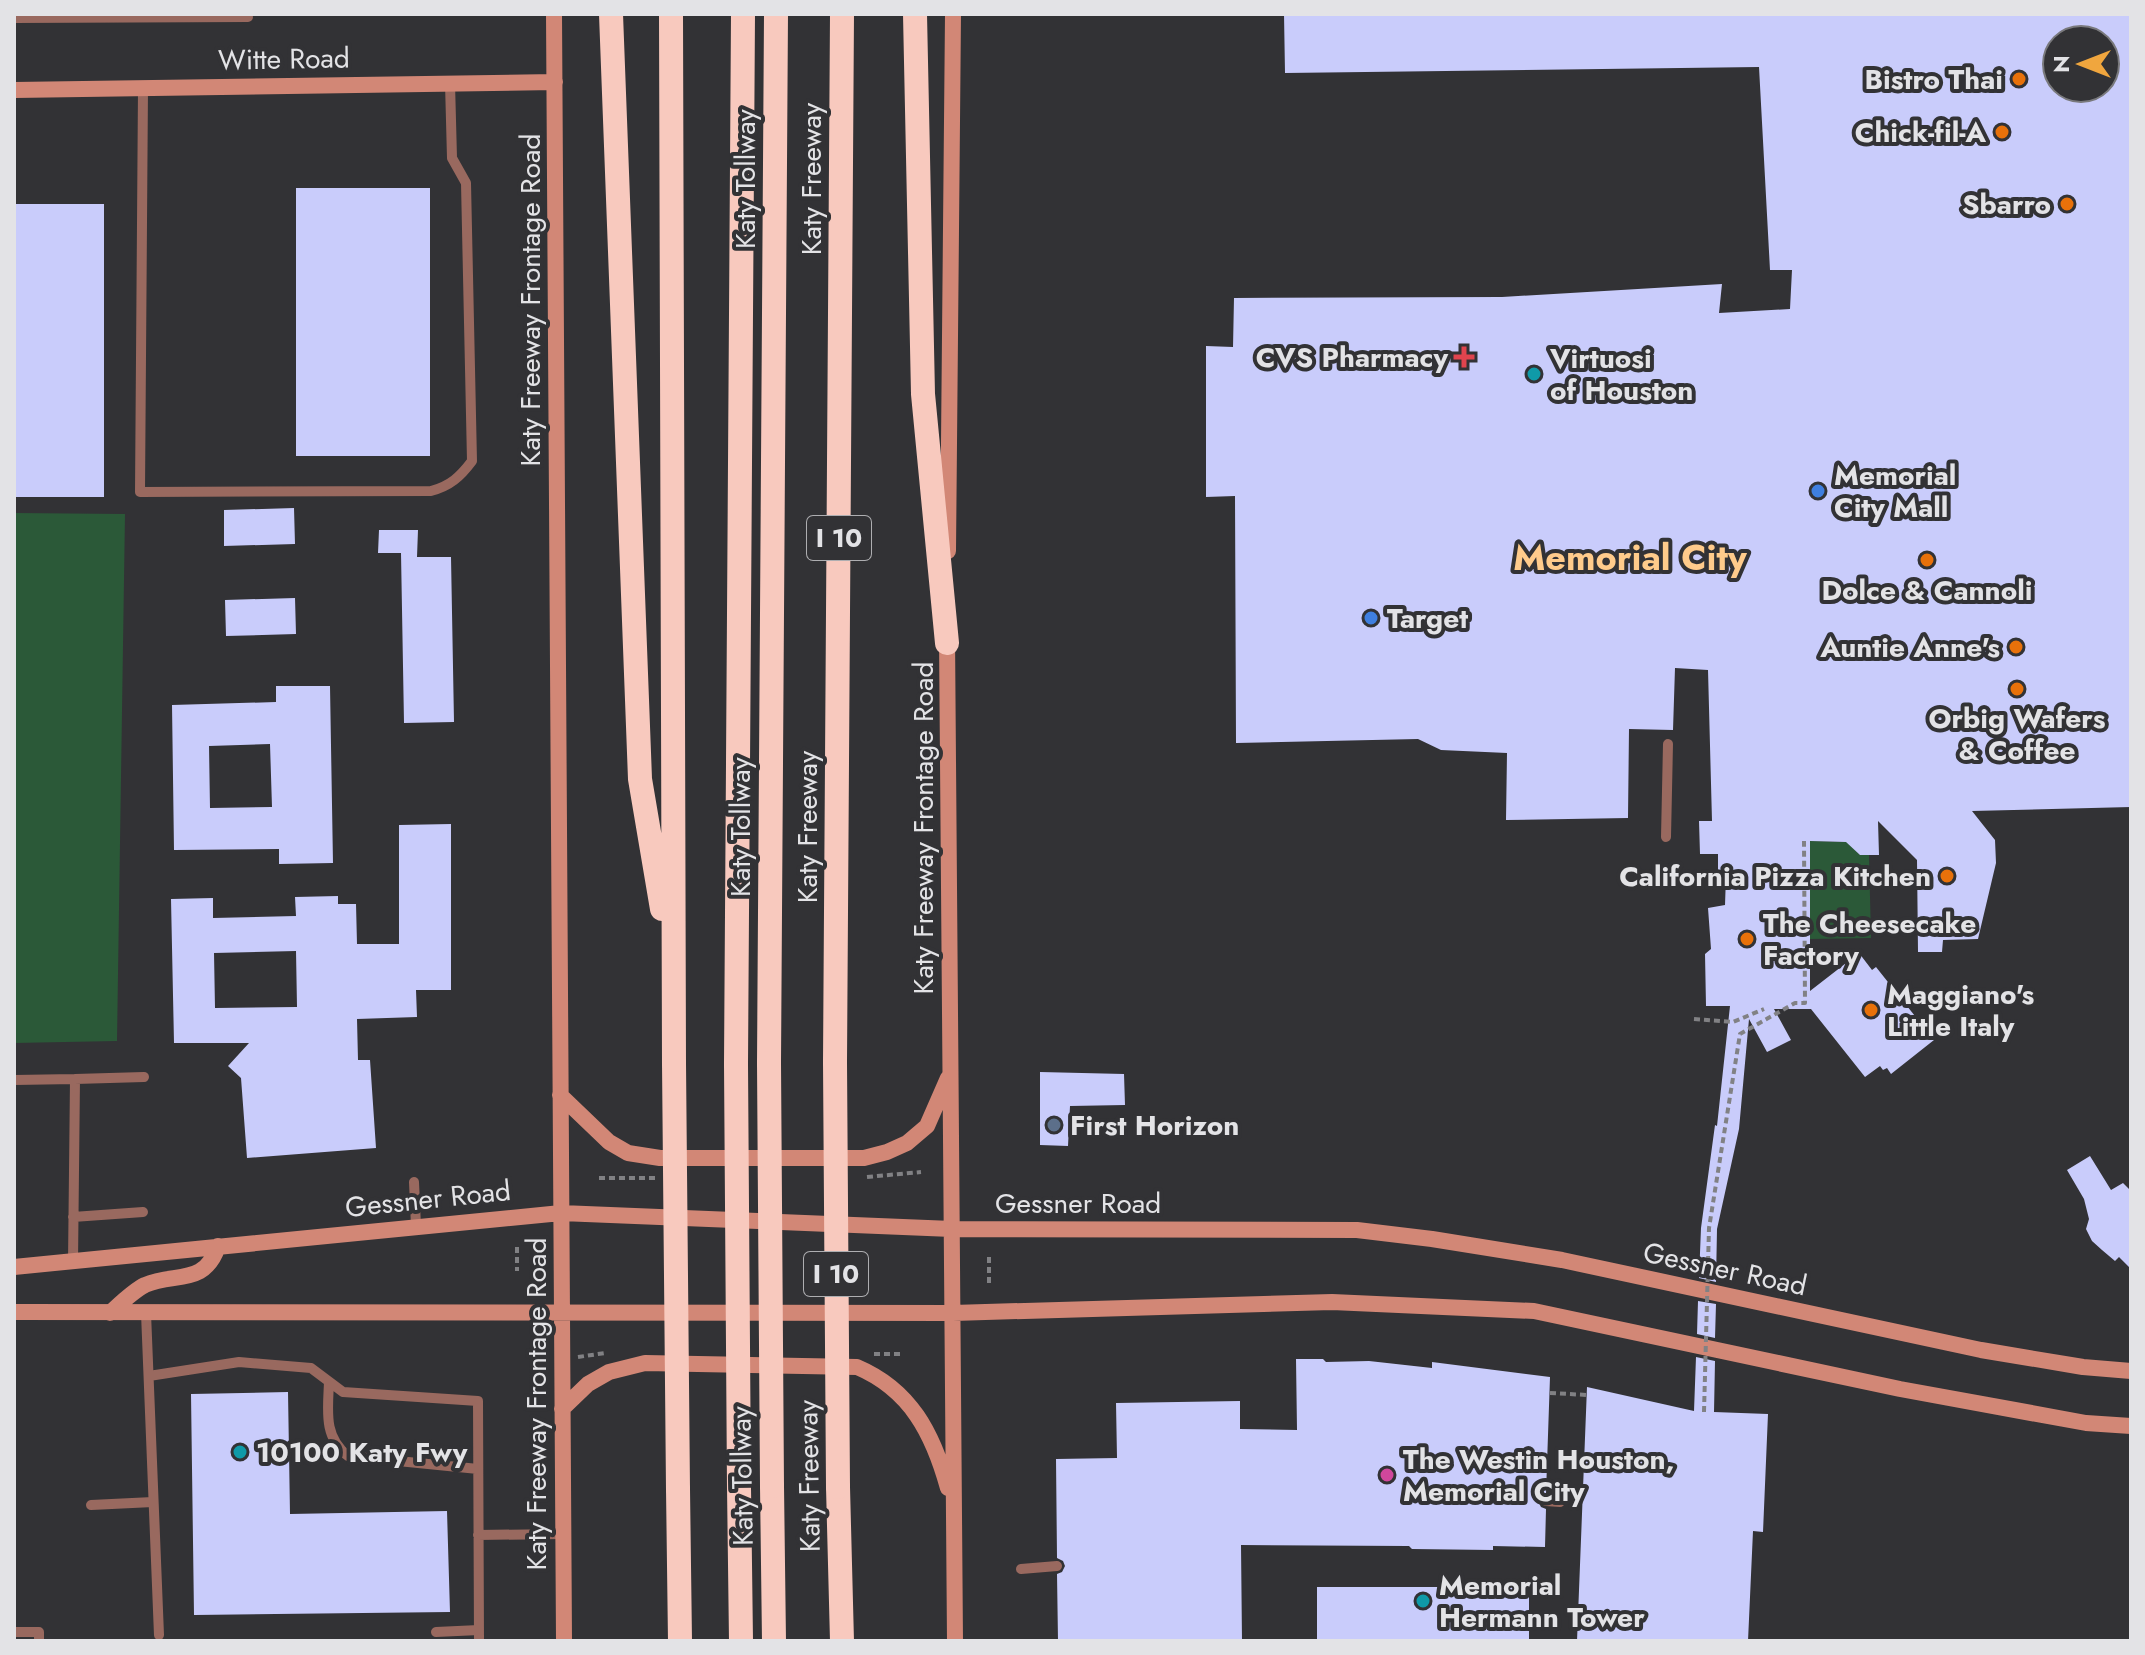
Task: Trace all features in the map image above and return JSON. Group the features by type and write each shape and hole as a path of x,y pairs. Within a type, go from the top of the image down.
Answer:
{"highway":[{"path":"611,14 640,779 674,978"},
{"path":"671,14 674,1063 680,1641"},
{"name":"Katy Tollway","path":"741,1641 736,1064 743,14"},
{"name":"Katy Tollway","path":"774,1641 769,1063 776,14"},
{"name":"Katy Freeway","path":"842,14 835,1062 842,1641"},
{"path":"915,14 923,394 947,643"}],"main road":[{"name":"Katy Freeway Frontage Road","path":"554,14 564,1641"},
{"name":"Katy Freeway Frontage Road","path":"953,14 947,643 955,1641"},
{"name":"Witte Road","path":"14,90 555,82"},
{"path":"560,1095 609,1142 628,1153 660,1158 864,1158 907,1143 927,1126 951,1072"},
{"name":"Gessner Road","path":"14,1267 561,1213 952,1229 1357,1230 1562,1260 1981,1350 2083,1367 2131,1371"},
{"path":"110,1313 145,1285 185,1277 202,1270 213,1263 218,1246"},
{"path":"14,1312 953,1313 1332,1302 1534,1311 1900,1389 2086,1423 2131,1426"},
{"path":"562,1409 588,1384 609,1372 645,1363 857,1367 879,1376 910,1405 939,1455 954,1509"}],"lane":[{"path":"14,18 248,17"},
{"path":"143,88 140,492 431,491 447,487 472,461 466,183 452,158 450,83"},
{"path":"1666,837 1668,744"},
{"path":"14,1080 144,1077"},
{"path":"73,1262 75,1079"},
{"path":"414,1182 416,1226"},
{"path":"73,1217 143,1212"},
{"path":"146,1313 159,1635"},
{"path":"149,1376 239,1362 311,1368 343,1392 478,1401 479,1636 436,1632"},
{"path":"329,1382 330,1434 336,1448 348,1456 478,1469"},
{"path":"1546,1501 1560,1502"},
{"path":"91,1505 153,1502"},
{"path":"478,1535 563,1534"},
{"path":"1021,1569 1057,1566"},
{"path":"14,1632 39,1632 39,1641"}],"path":[{"path":"1704,1412 1709,1228 1740,1034 1795,1003 1805,1003 1804,841"},
{"path":"1694,1019 1733,1022 1764,1009"},
{"path":"517,1247 517,1271"},
{"path":"989,1257 989,1287"},
{"path":"1550,1393 1587,1395"}],"green space":[{"path":"14,513 125,514 117,1041 14,1043"},
{"path":"1810,841 1847,842 1860,855 1869,855 1871,938 1810,939"}],"building":[{"name":"Memorial City Mall","path":"1284,14 2131,14 2131,807 1972,811 1995,840 1996,863 1978,939 1943,940 1942,952 1918,952 1917,860 1878,821 1879,855 1860,855 1846,842 1810,841 1810,991 1859,953 1872,970 1876,967 1934,1040 1891,1074 1887,1068 1883,1070 1880,1066 1865,1077 1811,1009 1774,1009 1791,1040 1767,1052 1749,1019 1739,1129 1717,1229 1716,1282 1699,1278 1701,1228 1717,1126 1730,1006 1706,1006 1705,954 1711,949 1708,908 1725,905 1726,876 1718,875 1718,854 1700,854 1699,821 1712,821 1708,670 1675,668 1673,730 1629,729 1628,818 1506,820 1507,753 1441,750 1418,739 1236,743 1235,496 1206,497 1206,346 1233,347 1234,298 1502,297 1722,284 1719,313 1790,309 1792,270 1770,270 1759,67 1285,73"},
{"path":"296,188 430,188 430,456 296,456"},
{"path":"14,204 104,204 104,497 14,497"},
{"path":"294,508 295,544 224,546 224,510"},
{"path":"379,530 418,530 417,557 451,557 454,722 404,723 401,553 378,553"},
{"path":"295,598 296,634 226,636 225,600"},
{"path":"276,686 330,686 333,863 279,864 279,849 174,850 172,705 276,702","holes":["270,744 272,807 210,808 209,746"]},
{"path":"451,824 451,990 416,990 417,1017 357,1019 358,1060 370,1060 376,1148 247,1158 241,1078 228,1066 249,1043 174,1043 171,899 213,898 213,918 296,916 295,897 338,896 338,904 356,904 357,944 399,944 399,825","holes":["296,951 297,1007 215,1008 214,953"]},
{"name":"First Horizon","path":"1040,1072 1124,1074 1125,1105 1070,1106 1068,1146 1040,1145"},
{"path":"2090,1156 2111,1190 2123,1183 2131,1191 2131,1269 2119,1257 2115,1261 2102,1250 2092,1241 2086,1229 2089,1219 2084,1199 2067,1170"},
{"path":"1698,1301 1716,1304 1715,1338 1697,1334"},
{"path":"1696,1357 1715,1361 1714,1412 1768,1414 1763,1532 1753,1531 1748,1641 1577,1641 1587,1387 1694,1411"},
{"path":"1296,1359 1369,1361 1432,1368 1432,1362 1550,1377 1546,1493 1538,1501 1546,1509 1545,1547 1493,1546 1493,1550 1241,1545 1242,1641 1058,1641 1057,1574 1065,1566 1057,1558 1056,1459 1117,1458 1116,1403 1240,1401 1240,1429 1297,1430"},
{"name":"10100 Katy Fwy","path":"288,1392 290,1514 447,1511 450,1612 194,1615 191,1394"},
{"name":"Memorial Hermann Tower","path":"1317,1587 1529,1587 1529,1641 1317,1641"}],"place":[{"name":"Bistro Thai","path":"2019,79"},
{"name":"Chick-fil-A","path":"2002,132"},
{"name":"Sbarro","path":"2067,204"},
{"name":"CVS Pharmacy","path":"1464,357"},
{"name":"Virtuosi of Houston","path":"1534,374"},
{"name":"Memorial City Mall","path":"1818,491"},
{"name":"Dolce & Cannoli","path":"1927,560"},
{"name":"Target","path":"1371,618"},
{"name":"Auntie Anne's","path":"2016,647"},
{"name":"Orbig Wafers & Coffee","path":"2017,689"},
{"name":"California Pizza Kitchen","path":"1947,876"},
{"name":"The Cheesecake Factory","path":"1747,939"},
{"name":"Maggiano's Little Italy","path":"1871,1010"},
{"name":"First Horizon","path":"1054,1125"},
{"name":"10100 Katy Fwy","path":"240,1452"},
{"name":"The Westin Houston, Memorial City","path":"1387,1475"},
{"name":"Memorial Hermann Tower","path":"1423,1601"}],"district":[{"name":"Memorial City","path":"1630,557"}]}
